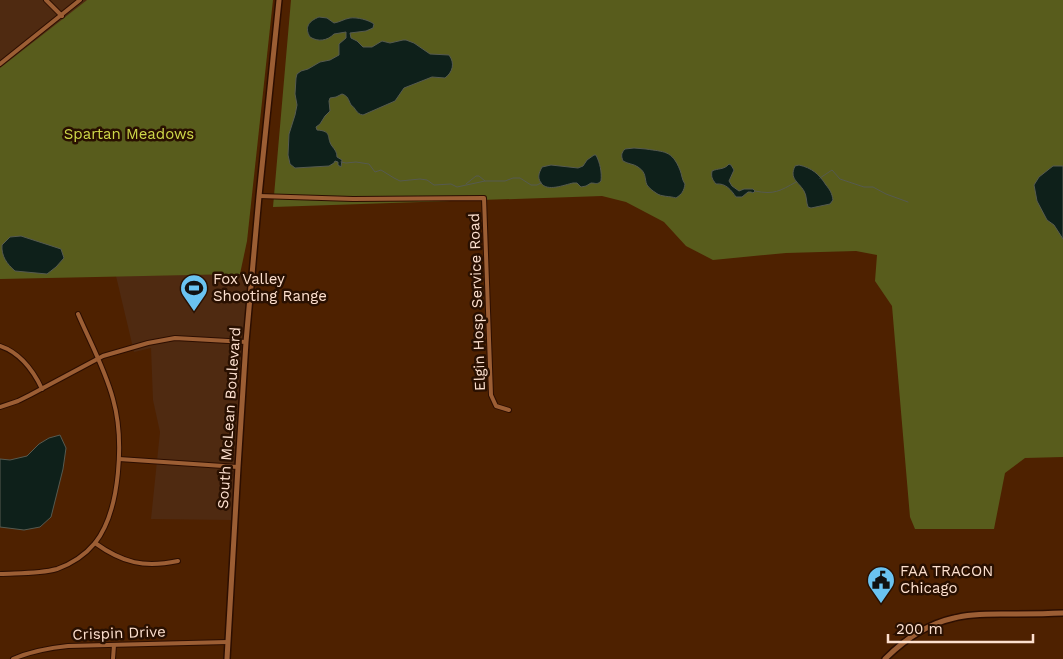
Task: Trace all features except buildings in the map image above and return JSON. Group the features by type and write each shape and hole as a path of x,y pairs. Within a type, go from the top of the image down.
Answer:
{"main road":[{"name":"South McLean Boulevard","path":"227,659 246,342 279,0"},
{"path":"885,659 897,647 919,632 942,621 982,614 1063,613"}],"street":[{"path":"46,0 62,16"},
{"path":"0,64 80,0"},
{"name":"Elgin Hosp Service Road","path":"259,196 352,199 484,198 491,395 496,406 509,410"},
{"path":"0,574 42,572 57,568 82,556 95,542 112,507 119,459 119,435 115,407 107,380 78,314"},
{"path":"0,407 18,401 42,389 98,358 148,342 175,338 246,342"},
{"path":"0,346 24,360 42,389"},
{"path":"119,459 238,467"},
{"path":"95,542 117,557 135,562 154,564 178,561"},
{"name":"Crispin Drive","path":"13,659 37,650 52,647 228,642"},
{"path":"113,659 114,644"}],"shaded area":[{"path":"0,0 90,0 0,72"},
{"path":"319,17 327,18 334,23 348,18 359,18 369,21 374,24 373,28 350,33 351,38 363,47 372,47 382,41 390,43 406,40 430,54 449,55 452,67 450,73 445,78 432,77 404,88 395,101 363,115 357,112 344,95 330,98 330,111 316,127 317,130 327,133 337,157 342,160 341,167 335,161 329,166 295,168 290,164 288,155 289,134 297,105 295,94 297,74 339,55 339,44 346,38 346,32 334,34 322,40 310,37 307,30 308,25"},
{"path":"634,148 667,153 674,159 685,184 680,195 676,198 658,194 647,185 641,169 623,161 622,155 624,150"},
{"path":"596,155 600,164 601,171 601,181 596,184 591,183 581,187 577,183 573,183 547,187 539,179 542,167 551,165 578,168 583,166"},
{"path":"729,164 734,170 729,181 732,186 739,191 753,189 755,191 753,193 748,192 742,197 736,197 725,186 716,184 712,178 712,171"},
{"path":"799,165 815,172 829,188 833,200 830,204 808,207 805,193 795,180 793,174 795,166"},
{"path":"1053,166 1063,166 1063,239 1054,225 1047,220 1037,201 1034,185 1039,177"},
{"path":"21,236 61,249 64,258 47,274 15,271 5,260 2,253 2,245 10,237"},
{"path":"250,274 233,520 151,519 160,432 153,400 151,348 134,352 116,276"},
{"path":"60,435 66,448 63,469 51,517 40,527 24,530 0,527 0,459 10,460 27,456 39,444 49,438"}],"green space":[{"name":"Spartan Meadows","path":"87,0 273,0 247,241 240,274 0,279 0,68"},
{"path":"291,0 1063,0 1063,457 1025,458 1005,473 994,529 915,529 910,517 892,306 875,281 877,255 856,251 786,253 713,260 686,246 664,222 626,202 602,196 273,207"}],"waterway":[{"path":"341,162 369,164 375,172 381,170 400,181 420,179 427,180 434,185 451,184 457,187 485,181 505,181 513,178 520,178 531,185 541,183"},
{"path":"820,178 832,170 840,179 864,187 873,187 908,202"},
{"path":"466,184 476,176 485,181"},
{"path":"755,191 767,193 777,191 796,182"}],"place":[{"name":"Fox Valley Shooting Range","path":"194,312"},
{"name":"FAA TRACON Chicago","path":"881,604"}]}
